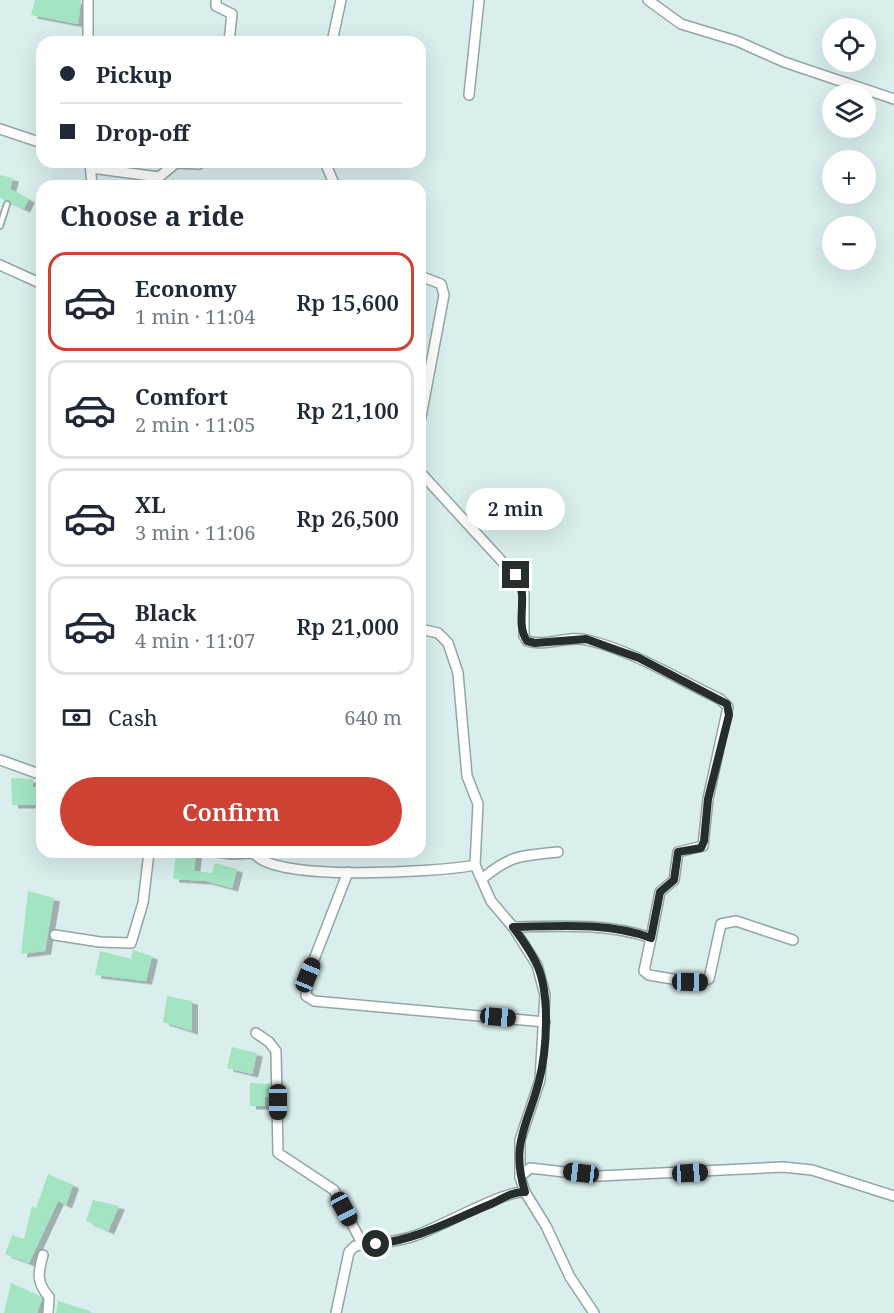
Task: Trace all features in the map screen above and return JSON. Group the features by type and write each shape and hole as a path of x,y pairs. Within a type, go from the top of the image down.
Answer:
{"street":[{"path":"88,0 88,36"},
{"path":"216,0 216,6 232,15 230,36"},
{"path":"333,36 341,0"},
{"path":"469,95 479,0"},
{"path":"648,0 681,24 737,41 784,62 894,99"},
{"path":"0,129 36,141"},
{"path":"108,168 159,177 170,168"},
{"path":"0,266 36,281"},
{"path":"426,278 441,284 444,295 426,390"},
{"path":"426,479 520,581 524,594 524,636 527,641 535,643 586,639 639,658 727,704 729,715 708,799 703,846 678,852 674,880 660,892 644,971 649,975 704,982 712,972 721,924 727,921 736,921 793,939"},
{"path":"426,630 438,633 453,651 462,699 467,776 478,804 475,865 483,878 491,901 513,927 540,973 545,995 540,1080 520,1140 520,1177 525,1192 546,1226 570,1277 594,1313"},
{"path":"0,760 36,773"},
{"path":"483,878 503,861 516,856 558,852"},
{"path":"55,935 108,943 132,942 143,903 148,858"},
{"path":"260,858 267,863 305,872 449,871 475,865"},
{"path":"348,872 308,975 306,996 314,1001 545,1022"},
{"path":"513,927 566,926 620,930 651,938"},
{"path":"256,1033 269,1042 276,1051 278,1154 334,1190 363,1245"},
{"path":"520,1177 530,1168 599,1176 783,1167 823,1173 894,1196"},
{"path":"336,1313 349,1252 355,1246 414,1236 496,1202 513,1192 525,1192"},
{"path":"43,1255 38,1279 41,1288 49,1297 48,1313"}],"lane":[{"path":"0,226 7,204"}],"building":[{"path":"35,0 81,0 78,24 31,15"},
{"path":"0,175 13,178 10,189 29,199 24,209 0,198"},
{"path":"11,778 33,779 33,787 36,787 36,805 12,805"},
{"path":"175,858 196,858 194,871 212,873 215,863 237,869 232,888 206,881 173,879"},
{"path":"28,891 54,898 45,951 21,954"},
{"path":"133,950 152,956 146,981 95,975 100,951 131,959"},
{"path":"167,996 192,1001 192,1031 163,1022"},
{"path":"232,1047 257,1053 252,1074 227,1068"},
{"path":"250,1083 270,1084 270,1097 265,1097 265,1106 250,1106"},
{"path":"48,1174 73,1185 66,1205 58,1201 29,1263 5,1254 12,1235 24,1239 32,1206 36,1208"},
{"path":"93,1200 119,1206 108,1231 86,1221"},
{"path":"11,1283 40,1296 42,1299 37,1313 4,1313"},
{"path":"58,1301 90,1311 90,1313 56,1313"}],"route":[{"path":"376,1244 414,1236 496,1202 513,1192 525,1192 520,1177 520,1140 540,1080 545,995 537,965 513,927 566,926 620,930 651,938 660,892 674,880 678,852 703,846 708,799 729,715 727,704 639,658 586,639 535,643 527,641 522,620 524,594 516,575"}]}
